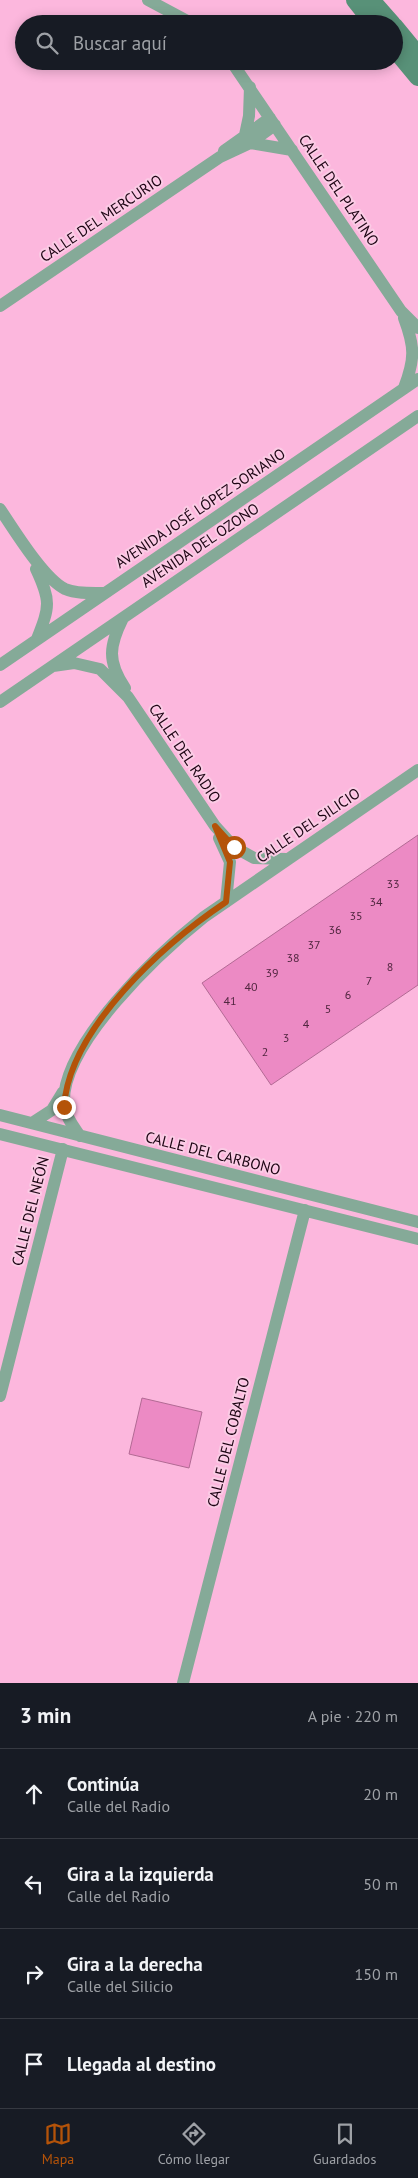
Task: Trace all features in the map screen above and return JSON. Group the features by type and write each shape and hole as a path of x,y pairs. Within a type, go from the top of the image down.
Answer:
{"street":[{"path":"148,0 176,15"},
{"path":"355,0 367,15"},
{"path":"371,0 384,15"},
{"path":"403,37 418,55"},
{"path":"403,59 418,77"},
{"name":"CALLE DEL PLATINO","path":"237,70 401,311 418,328"},
{"path":"250,88 248,139 292,150"},
{"name":"CALLE DEL MERCURIO","path":"0,306 220,158 227,148 248,139 273,122"},
{"name":"CALLE DEL PLATINO","path":"401,311 414,348 414,363 404,388"},
{"name":"AVENIDA JOSÉ LÓPEZ SORIANO","path":"0,665 418,379"},
{"name":"AVENIDA DEL OZONO","path":"0,702 418,416"},
{"path":"0,509 34,559 49,577 65,589 104,593"},
{"path":"34,559 48,598 47,612 37,639"},
{"name":"CALLE DEL RADIO","path":"123,618 114,635 111,661 128,697 215,826 242,853 254,858 286,859"},
{"name":"CALLE DEL RADIO","path":"50,666 74,663 100,669 128,697"},
{"name":"CALLE DEL SILICIO","path":"32,1124 52,1110 65,1088 74,1063 118,998 171,943 286,859 418,770"},
{"name":"CALLE DEL RADIO","path":"215,826 230,862 226,902"},
{"name":"CALLE DEL SILICIO","path":"65,1088 64,1107 80,1136"},
{"name":"CALLE DEL CARBONO","path":"0,1115 418,1222"},
{"path":"0,1134 418,1239"},
{"name":"CALLE DEL NEÓN","path":"0,1396 63,1149"},
{"name":"CALLE DEL COBALTO","path":"183,1683 304,1210"}],"shaded area":[{"path":"0,0 418,0 418,1683 0,1683"}],"building":[{"path":"418,835 418,985 271,1085 202,983"},
{"path":"142,1398 202,1412 189,1468 129,1454"}],"route":[{"path":"64,1107 65,1088 74,1063 118,998 171,943 226,902 231,874 230,862 223,843 217,835 215,826 234,847"}]}
